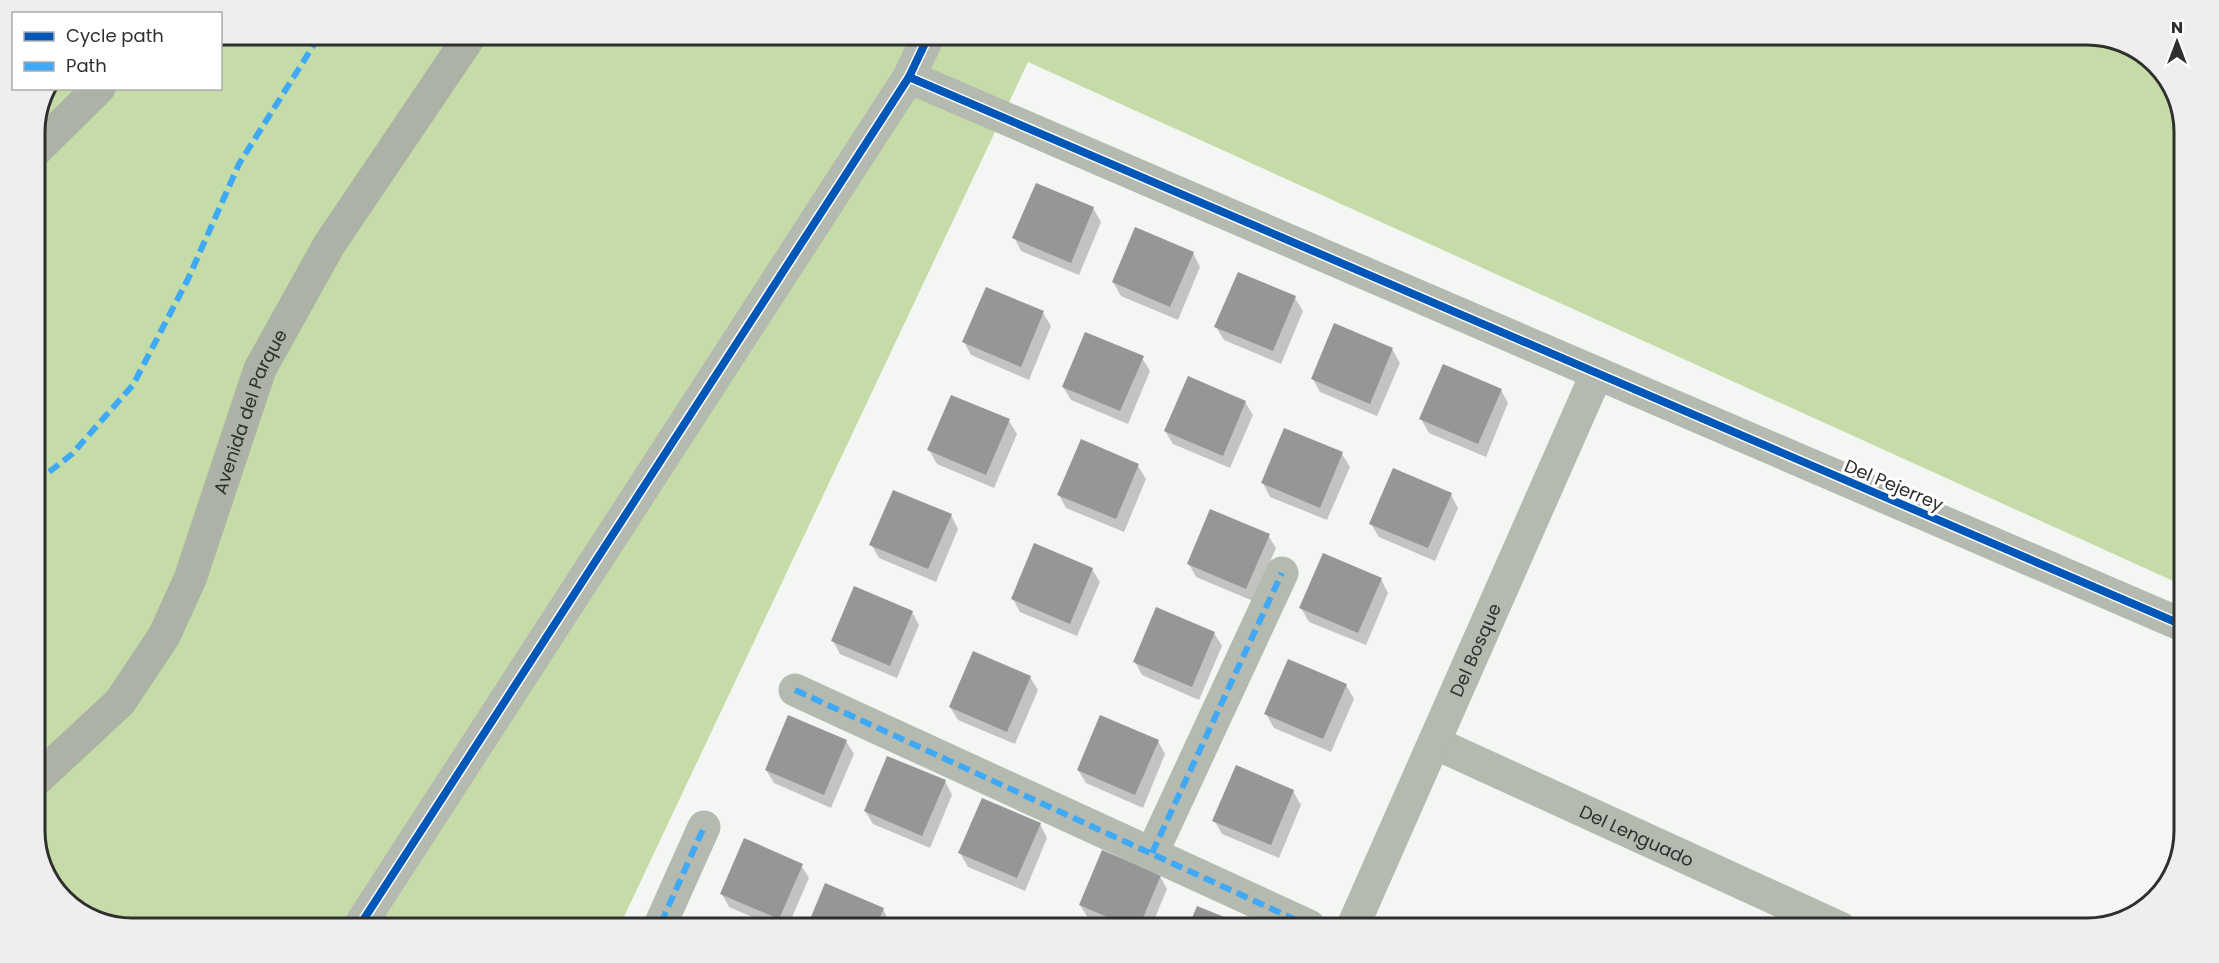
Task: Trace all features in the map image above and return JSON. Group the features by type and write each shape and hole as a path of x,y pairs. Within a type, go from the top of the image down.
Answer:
{"main road":[{"name":"Avenida del Parque","path":"45,772 120,702 164,636 190,579 260,369 329,245 465,45"},
{"path":"45,141 97,90"}],"street":[{"path":"365,918 909,76 924,45"},
{"name":"Del Pejerrey","path":"909,76 2174,621"},
{"name":"Del Bosque","path":"1357,918 1597,373"},
{"path":"1152,854 1282,573"},
{"path":"795,690 1292,918"},
{"name":"Del Lenguado","path":"1435,743 1818,918"},
{"path":"664,918 704,827"}],"green space":[{"path":"222,45 2087,45 2104,47 2135,60 2152,75 2165,94 2174,127 2174,581 1028,62 623,918 132,918 115,916 99,911 79,900 63,884 50,859 45,836 45,127 48,110 56,90 222,90"}],"building":[{"path":"1036,183 1094,207 1071,263 1012,238"},
{"path":"1135,227 1194,252 1170,307 1112,282"},
{"path":"1238,272 1296,296 1273,351 1214,327"},
{"path":"986,287 1044,311 1021,367 962,342"},
{"path":"1334,323 1393,348 1370,404 1311,379"},
{"path":"1085,332 1144,356 1120,411 1062,387"},
{"path":"1443,364 1502,389 1478,444 1419,419"},
{"path":"1188,376 1246,401 1223,456 1164,431"},
{"path":"951,395 1010,419 986,475 927,450"},
{"path":"1284,428 1343,452 1320,508 1261,483"},
{"path":"1081,439 1139,464 1116,519 1057,495"},
{"path":"1393,468 1452,493 1428,548 1369,524"},
{"path":"893,490 952,514 928,569 869,545"},
{"path":"1210,509 1270,534 1246,589 1187,564"},
{"path":"1034,543 1093,568 1070,624 1011,599"},
{"path":"1323,553 1382,578 1358,633 1299,608"},
{"path":"854,586 913,611 890,666 831,641"},
{"path":"1156,607 1215,632 1192,687 1133,662"},
{"path":"973,651 1031,676 1007,732 949,707"},
{"path":"1288,659 1347,684 1323,739 1264,714"},
{"path":"788,715 847,740 824,795 765,770"},
{"path":"1100,715 1159,740 1135,795 1077,770"},
{"path":"887,756 946,780 922,836 864,811"},
{"path":"1236,765 1294,790 1271,845 1212,821"},
{"path":"982,798 1041,823 1017,878 958,853"},
{"path":"744,838 803,864 779,918 720,894"},
{"path":"1102,850 1161,875 1143,918 1110,918 1079,905"},
{"path":"825,883 884,908 880,918 810,918"},
{"path":"1197,906 1227,918 1192,918"}],"marked path":[{"path":"45,475 72,454 133,385 188,279 239,164 314,45"},
{"path":"1152,853 1282,573"},
{"path":"795,690 1292,918"},
{"path":"663,918 704,827"}],"cycle path":[{"path":"365,918 909,77 924,45"},
{"path":"909,77 2174,621"}]}
